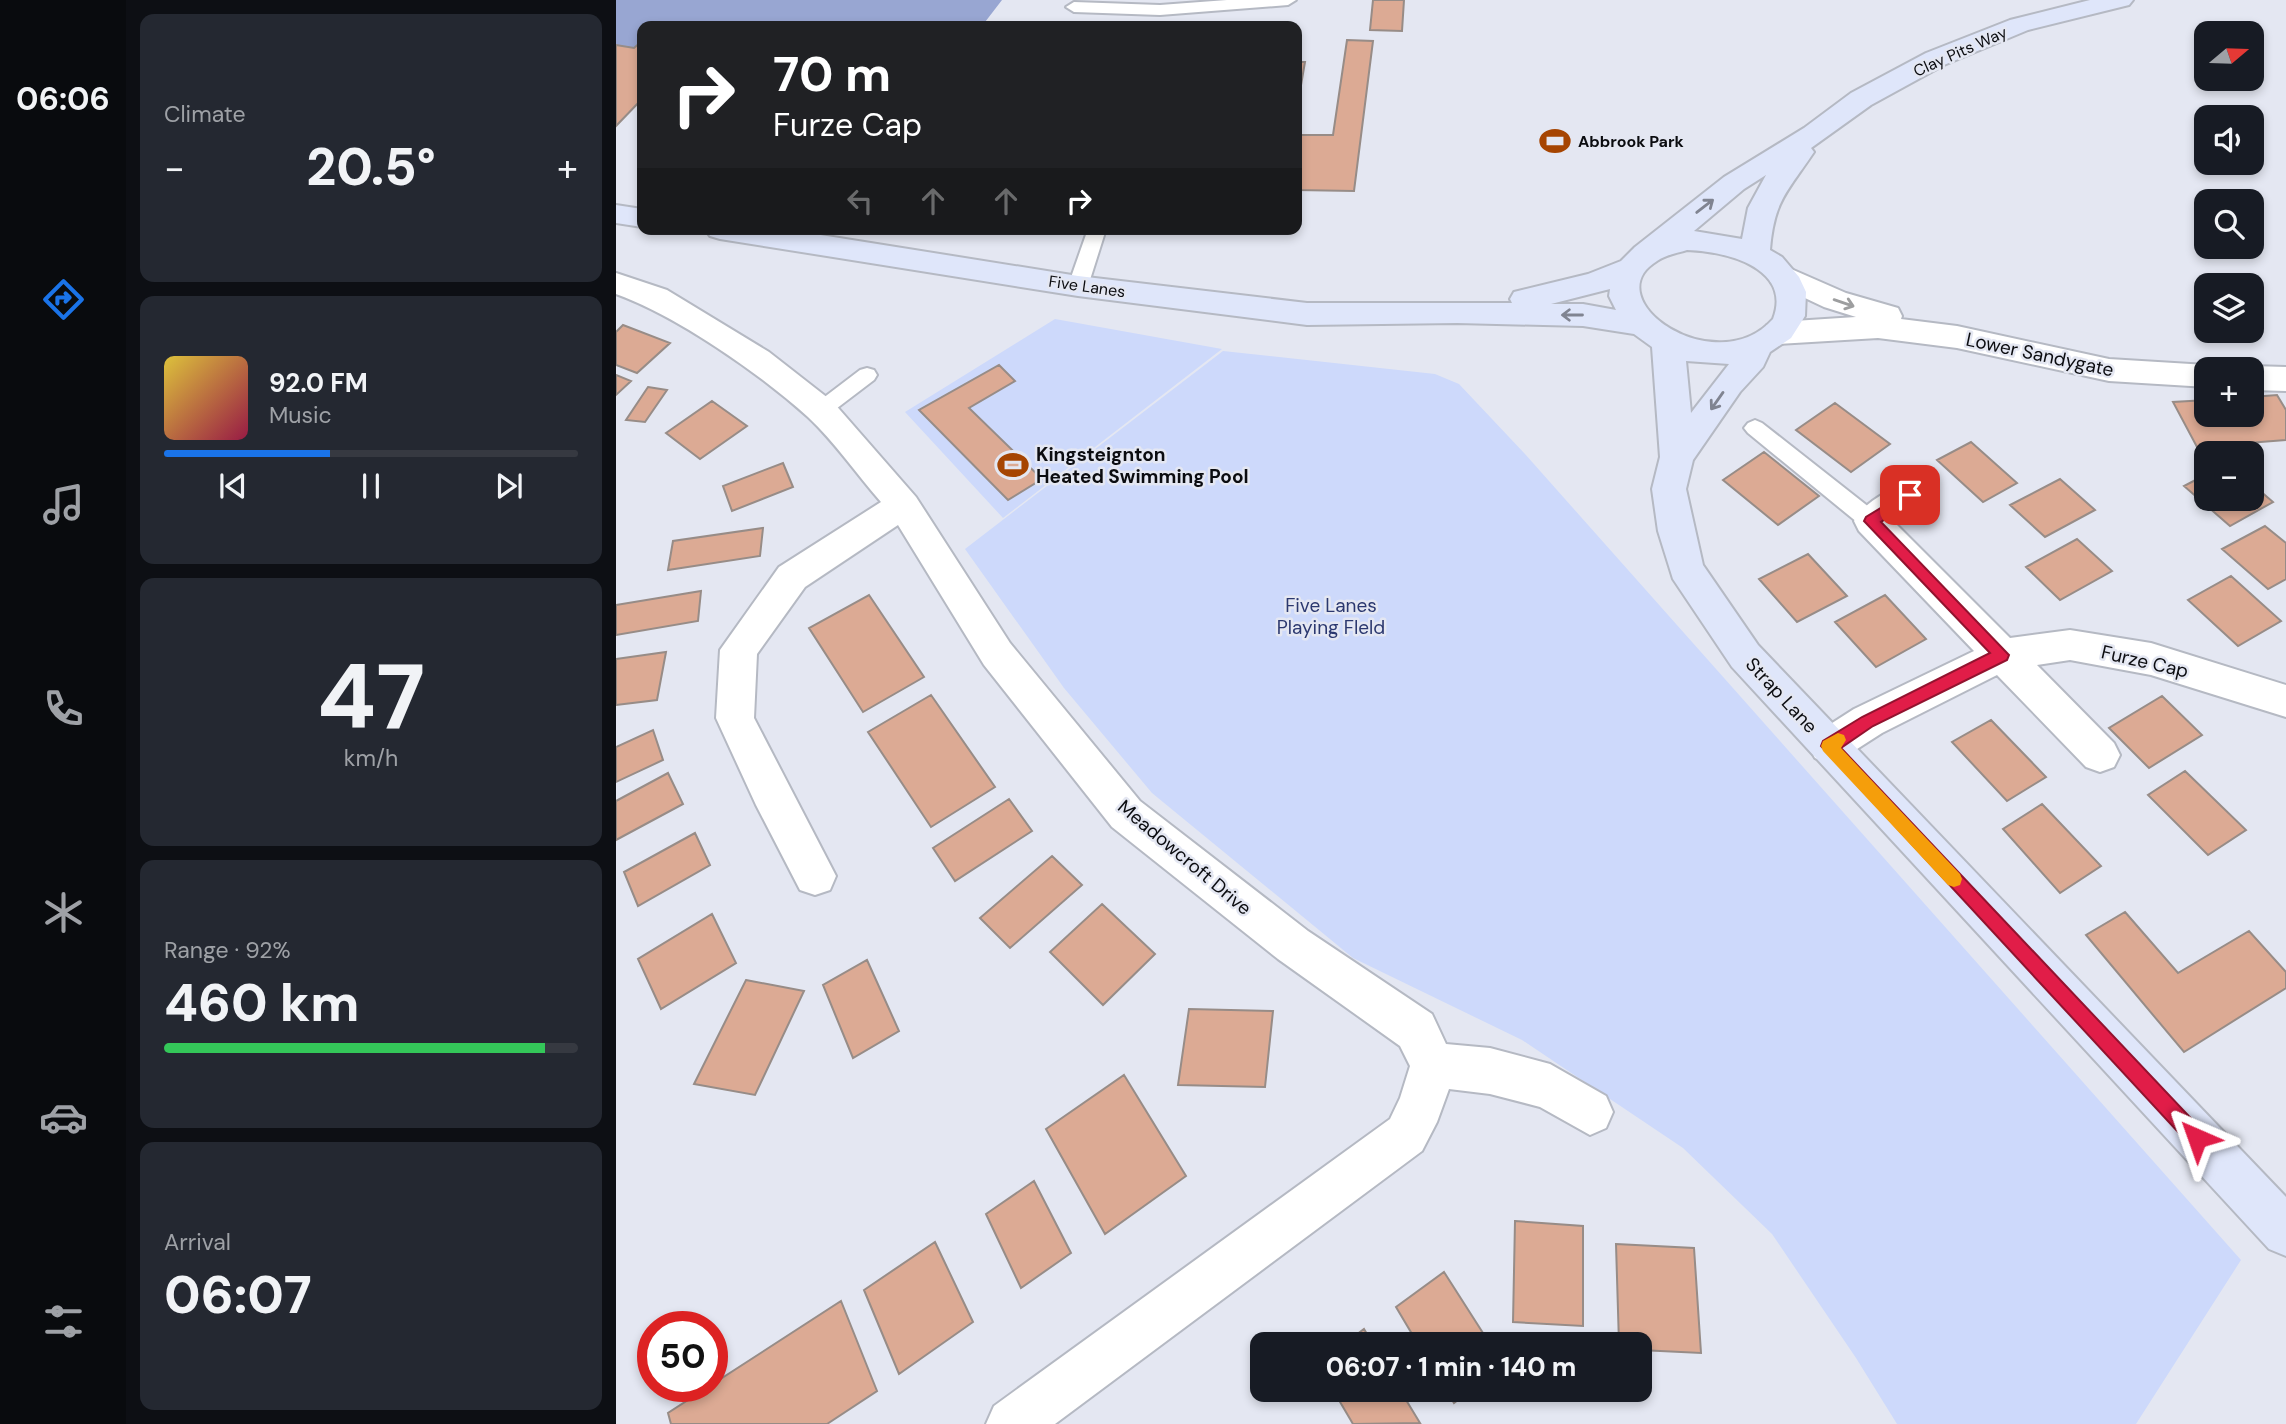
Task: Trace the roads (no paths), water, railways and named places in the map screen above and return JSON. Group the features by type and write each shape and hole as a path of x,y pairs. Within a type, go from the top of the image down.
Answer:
{"main road":[{"name":"Clay Pits Way","path":"1641,259 1734,183 1814,134 1861,99 1936,59 2019,25 2120,0"},
{"name":"Clay Pits Way","path":"1755,254 1758,219 1763,203 1814,134"},
{"name":"Five Lanes","path":"763,235 1078,286 1307,314 1457,312 1583,315 1639,324"},
{"path":"1703,240 1730,244 1755,254 1782,275 1792,299 1791,311 1767,340 1731,353 1703,353 1667,343 1639,324 1625,302 1625,279 1641,259 1668,243 1703,240"},
{"name":"Five Lanes","path":"1457,312 1567,291 1641,259"},
{"name":"Strap Lane","path":"1677,457 1729,384 1767,340"},
{"name":"Strap Lane","path":"1667,343 1672,374 1677,457 1670,489 1676,531 1686,569 1745,656 2286,1232"}],"street":[{"name":"Lower Sandygate","path":"1782,275 1835,300 1957,337 2109,370 2194,375"},
{"name":"Meadowcroft Drive","path":"616,283 656,298 758,360 821,410 904,506 997,654 1126,814 1293,945 1416,1030 1433,1065"},
{"name":"Lower Sandygate","path":"1767,340 1878,327 1957,337"},
{"path":"2264,378 2286,379"},
{"path":"1910,495 1871,521 2100,755"},
{"path":"815,876 770,792 735,718 740,650 792,577 876,521 904,506"},
{"name":"Furze Cap","path":"1829,746 1868,722 2002,655 2070,645 2151,659 2286,701"},
{"path":"1012,1424 1406,1135 1421,1106 1433,1065 1490,1070 1550,1087 1590,1112"}],"lane":[{"path":"1074,7 1159,18 1288,0"},
{"path":"1078,286 1095,235"},
{"path":"821,410 867,375"},
{"path":"1755,428 1871,521"}],"place":[{"name":"Abbrook Park","path":"1555,141"},
{"name":"Kingsteignton Heated Swimming Pool","path":"1013,465"}],"park label":[{"name":"Five Lanes Playing FIeld","path":"1331,616"}]}
